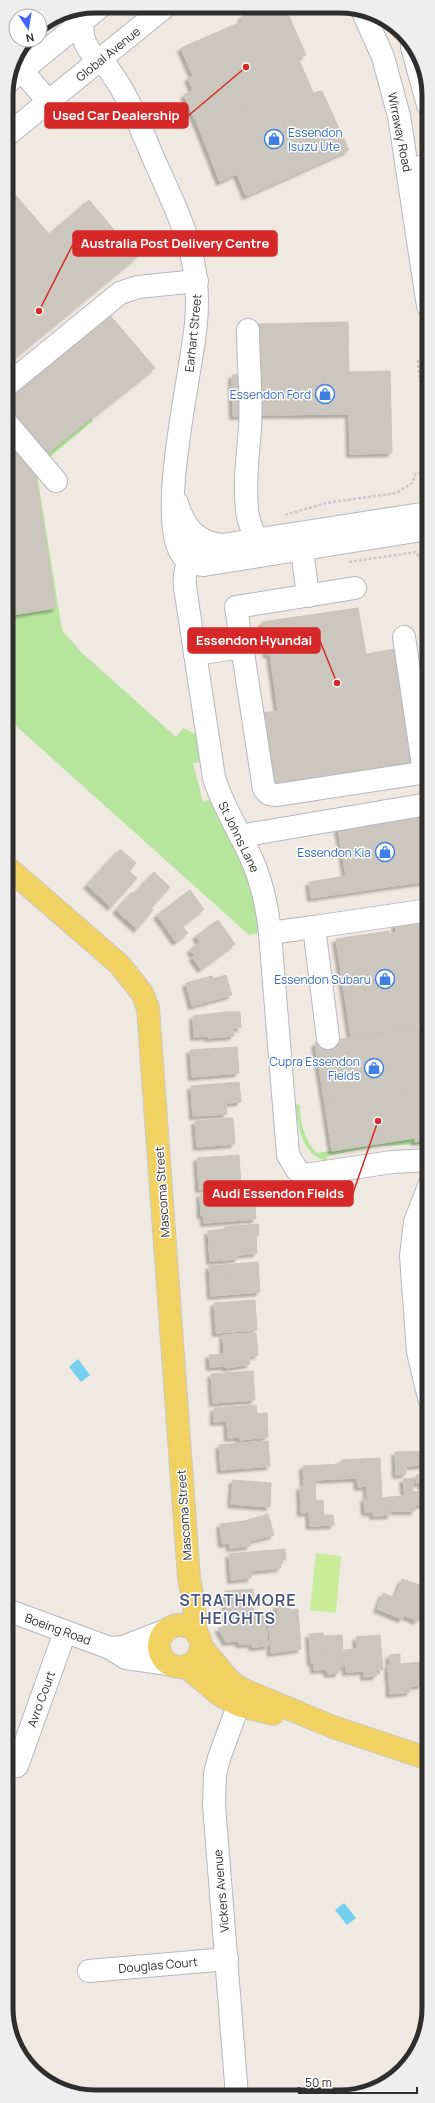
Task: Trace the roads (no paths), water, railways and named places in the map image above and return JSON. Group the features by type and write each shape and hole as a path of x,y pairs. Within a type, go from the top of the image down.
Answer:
{"main road":[{"name":"Mascoma Street","path":"13,872 120,965 142,993 148,1008 189,1578 198,1639"},
{"name":"Mascoma Street","path":"170,1629 189,1578"},
{"path":"241,1698 231,1682 198,1639 185,1626 170,1629 160,1641 159,1647 164,1659 177,1665 220,1696 241,1698 422,1757"},
{"path":"177,1665 197,1659 198,1639"}],"street":[{"path":"48,38 83,21 92,13"},
{"name":"Global Avenue","path":"13,130 158,13"},
{"name":"Wirraway Road","path":"365,17 383,57 392,84 399,116 418,167 422,223"},
{"name":"Earhart Street","path":"83,21 81,30 84,43 100,61 126,97 180,217 190,244 197,281 196,324 180,425 173,515 174,534 180,553 190,562 204,565 260,548 422,514"},
{"path":"16,75 39,48"},
{"path":"16,76 49,102"},
{"path":"13,380 120,293 138,287 197,281"},
{"path":"248,330 250,427 245,470 247,510 249,523 260,548"},
{"path":"13,430 56,481"},
{"name":"Earhart Street","path":"175,484 176,500 184,522 198,538 213,544 302,550 422,530"},
{"name":"St Johns Lane","path":"213,544 197,548 190,562 184,581 214,778 224,807 240,836 262,887 270,933 286,1143 290,1160 297,1170 310,1174 392,1162 422,1160"},
{"path":"302,550 308,596"},
{"path":"355,588 236,607 263,787 269,794 277,795 422,773"},
{"path":"404,637 422,747"},
{"path":"195,654 242,647"},
{"path":"240,836 422,805"},
{"path":"270,933 422,911"},
{"path":"314,927 328,1038"},
{"path":"422,1204 415,1222 420,1246 416,1341 422,1372"},
{"name":"Boeing Road","path":"13,1612 110,1648 126,1658 177,1665"},
{"name":"Boeing Road","path":"110,1648 123,1647 170,1629"},
{"name":"Avro Court","path":"16,1766 65,1632"},
{"name":"Vickers Avenue","path":"237,2090 214,1805 214,1787 219,1758 241,1698"},
{"name":"Douglas Court","path":"89,1970 227,1959"}],"water":[{"path":"78,1359 90,1375 81,1382 69,1367"},
{"path":"344,1903 356,1918 347,1925 335,1910"}],"place":[{"name":"Used Car Dealership","path":"246,67"},
{"name":"Essendon Isuzu Ute","path":"274,139"},
{"name":"Australia Post Delivery Centre","path":"39,311"},
{"name":"Essendon Ford","path":"325,394"},
{"name":"Essendon Hyundai","path":"337,683"},
{"name":"Essendon Kia","path":"385,852"},
{"name":"Essendon Subaru","path":"385,979"},
{"name":"Cupra Essendon Fields","path":"374,1068"},
{"name":"Audi Essendon Fields","path":"378,1121"}],"district":[{"name":"STRATHMORE HEIGHTS","path":"238,1609"}]}
